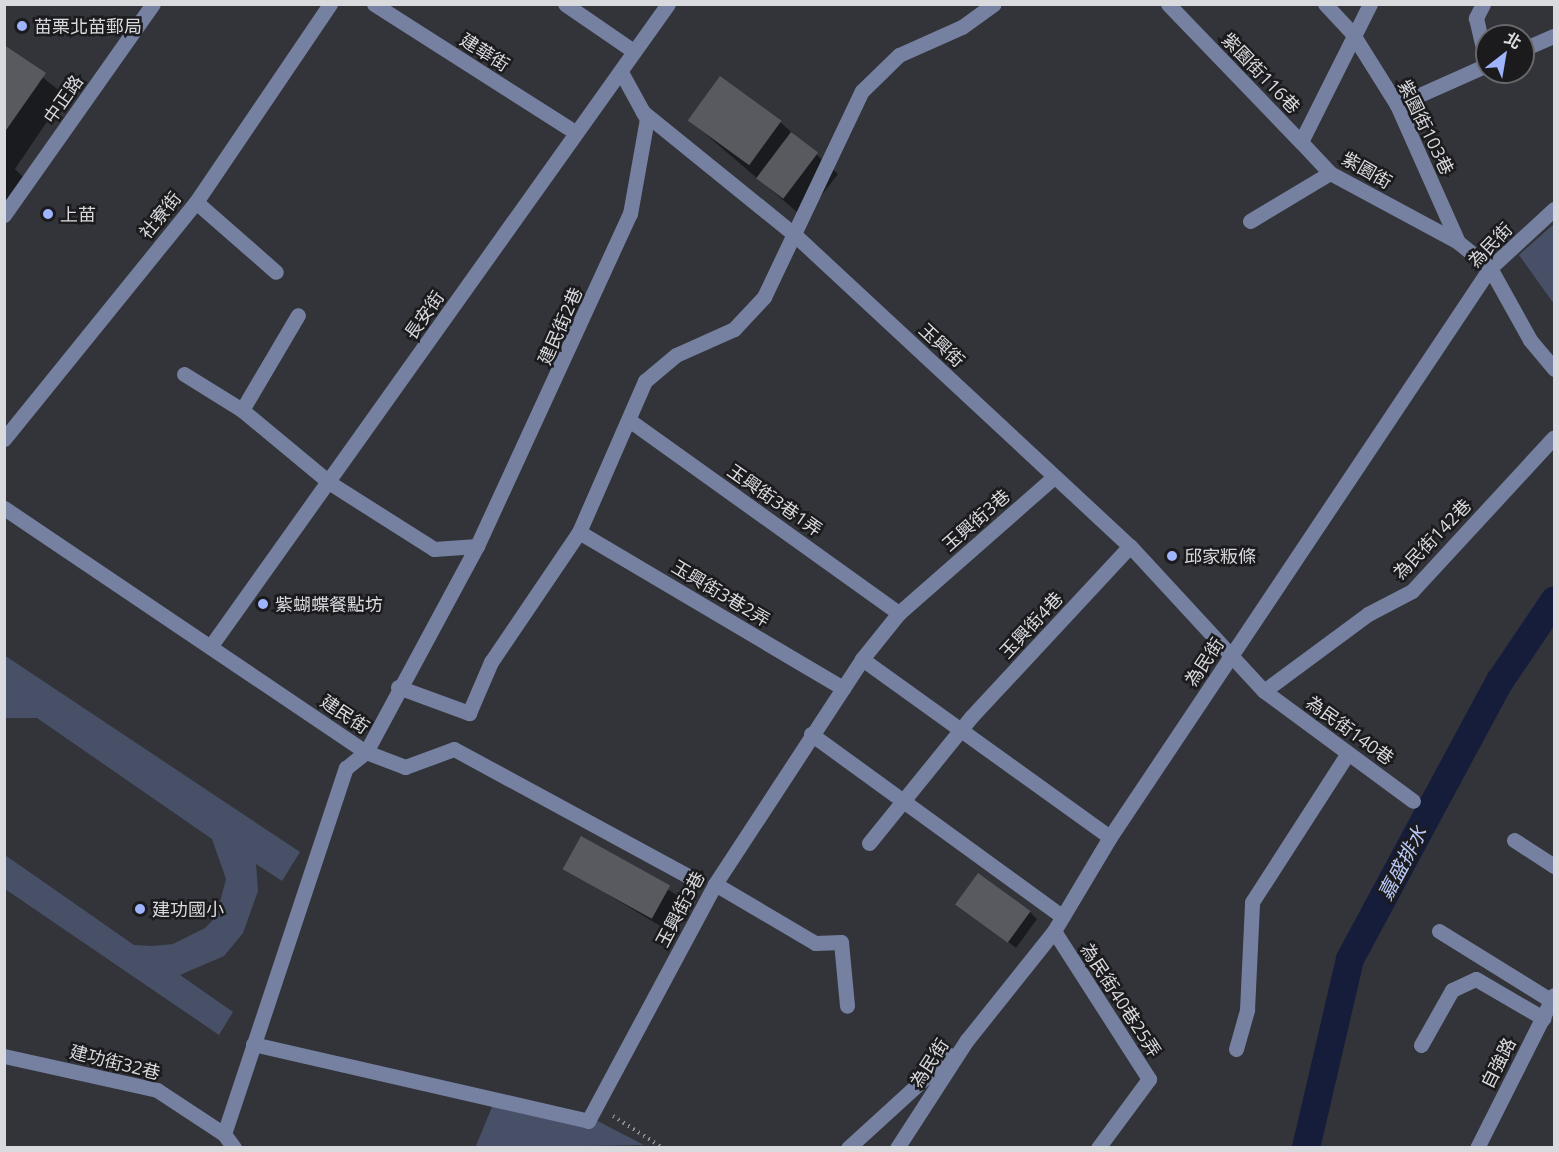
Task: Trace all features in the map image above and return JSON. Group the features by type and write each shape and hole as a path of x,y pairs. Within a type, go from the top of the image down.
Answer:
{"street":[{"name":"中正路","path":"4,215 153,4"},
{"name":"社寮街","path":"4,438 196,202 330,4"},
{"name":"建華街","path":"374,4 575,132"},
{"path":"565,4 632,50"},
{"name":"長安街","path":"210,647 330,483 575,132 621,72 632,50 668,4"},
{"path":"398,687 469,713 491,662 579,532 645,381 658,369 734,328 764,297 796,236 862,91 899,55 962,27 994,4"},
{"name":"紫園街116巷","path":"1168,4 1301,142"},
{"name":"紫園街103巷","path":"1325,4 1352,33 1397,105 1458,242"},
{"path":"1301,142 1352,33 1370,4"},
{"path":"1477,24 1476,18 1483,4"},
{"path":"1535,44 1554,36"},
{"path":"1397,105 1475,70"},
{"name":"玉興街","path":"621,72 643,112 796,236 1131,546 1234,652"},
{"name":"建民街2巷","path":"366,752 398,687 477,546 630,214 647,119 643,112"},
{"name":"紫園街","path":"1301,142 1330,173 1458,242 1490,268"},
{"path":"1250,221 1330,173"},
{"path":"196,202 276,272"},
{"name":"為民街","path":"897,1148 967,1040 1054,931 1060,915 1110,837 1490,268 1554,209"},
{"path":"1490,268 1530,340 1554,369"},
{"path":"242,410 298,315"},
{"path":"184,374 242,410 330,483 434,549 477,546"},
{"name":"玉興街3巷1弄","path":"628,420 899,613"},
{"name":"為民街142巷","path":"1264,691 1368,614 1412,591 1554,437"},
{"name":"玉興街3巷","path":"596,1107 715,884 862,659 899,613 1054,477"},
{"name":"建民街","path":"4,508 366,752 405,767 454,749 688,876"},
{"name":"玉興街3巷2弄","path":"579,532 843,688"},
{"name":"玉興街4巷","path":"869,843 960,730 1131,546"},
{"name":"為民街140巷","path":"1234,652 1264,691 1413,801"},
{"path":"862,659 1110,837"},
{"path":"811,734 902,803 1060,915"},
{"path":"224,1134 346,768 366,752"},
{"path":"1236,1049 1247,1010 1252,902 1348,753"},
{"path":"1514,840 1554,866"},
{"path":"715,884 815,943 841,942 847,1006"},
{"name":"為民街40巷25弄","path":"1054,931 1149,1079 1098,1148"},
{"path":"1439,931 1553,998"},
{"path":"1421,1045 1452,990 1476,979 1543,1018"},
{"name":"自強路","path":"1477,1148 1553,998"},
{"path":"848,1148 967,1040"},
{"path":"253,1044 588,1121 596,1107"},
{"name":"建功街32巷","path":"4,1056 157,1090 224,1134 234,1148"}],"path":[{"path":"596,1107 663,1148"}],"shaded area":[{"path":"1554,224 1554,304 1519,255"},
{"path":"4,655 300,852 282,881 256,864 258,891 243,933 224,956 180,975 233,1012 219,1035 5,889 5,855 134,945 153,946 173,944 205,928 216,917 226,879 212,839 37,718 5,718"},
{"path":"497,1095 588,1116 644,1145 475,1148"}],"building":[{"path":"4,45 46,73 4,133"},
{"path":"720,76 781,121 749,165 688,120"},
{"path":"791,132 818,152 783,199 756,178"},
{"path":"581,836 670,885 652,919 563,869"},
{"path":"978,873 1031,911 1008,943 955,905"}],"waterway":[{"name":"嘉盛排水","path":"1306,1148 1350,959 1500,681 1554,601"}],"place":[{"name":"苗栗北苗郵局","path":"22,26"},
{"name":"上苗","path":"48,214"},
{"name":"邱家粄條","path":"1172,556"},
{"name":"紫蝴蝶餐點坊","path":"263,604"},
{"name":"建功國小","path":"140,909"}]}
